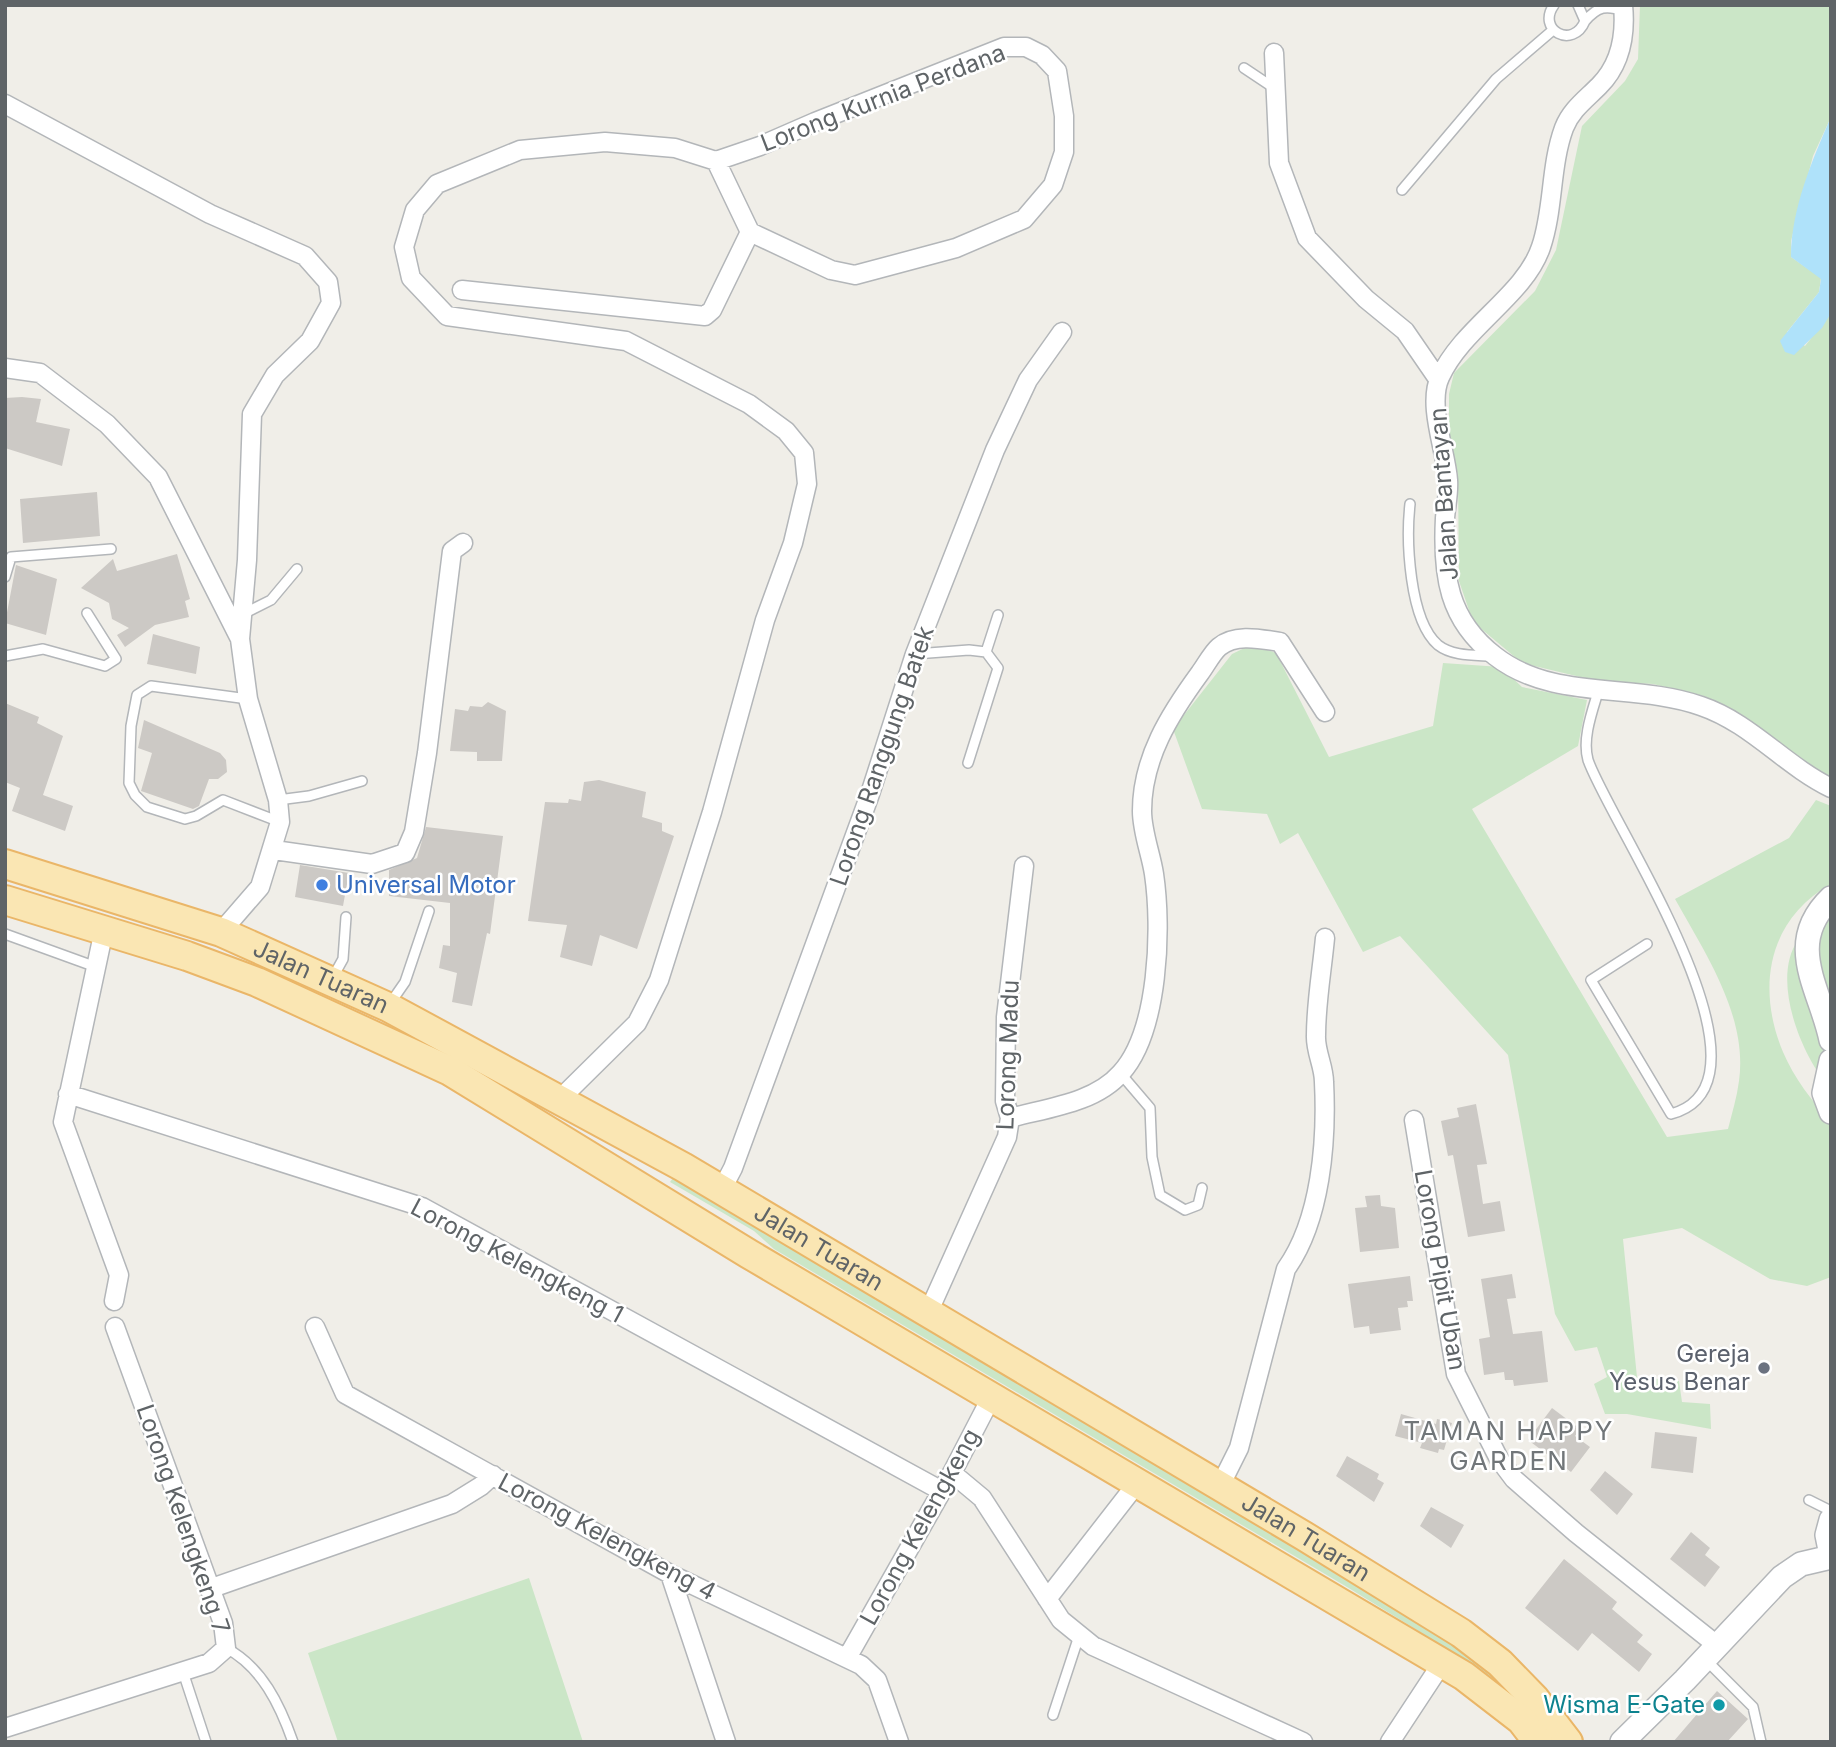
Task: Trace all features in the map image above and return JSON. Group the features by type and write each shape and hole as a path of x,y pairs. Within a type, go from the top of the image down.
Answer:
{"main road":[{"name":"Jalan Tuaran","path":"5,864 220,932 388,1007 683,1167 1220,1486 1461,1633 1500,1663 1568,1742"},
{"name":"Jalan Tuaran","path":"5,900 104,930 257,982 418,1054 748,1254 1442,1662 1546,1742"},
{"path":"683,1167 671,1166 667,1170 667,1182 748,1232 748,1254"}],"street":[{"name":"Jalan Bantayan","path":"1624,8 1617,65 1575,107 1564,128 1541,247 1530,272 1479,322 1438,379 1437,425 1448,480 1445,523 1448,584 1461,624 1494,656 1523,674 1598,692 1653,694 1701,706 1739,723 1814,780 1831,788"},
{"name":"Lorong Kurnia Perdana","path":"716,161 760,146 815,121 1004,47 1026,47 1042,55 1057,71 1064,116 1064,152 1054,185 1024,219 956,248 855,275 831,270 750,232"},
{"path":"1274,53 1279,163 1307,238 1366,299 1405,331 1438,379"},
{"path":"5,104 210,214 305,256 328,282 331,303 310,341 275,375 252,414 247,560 240,639 248,699 278,800 280,822 274,850 260,887 220,932"},
{"path":"462,289 705,316 712,310 750,232 716,161 675,148 605,142 520,150 437,184 415,210 404,247 411,278 447,316 626,341 749,404 786,431 804,453 807,484 793,544 765,620 712,812 659,980 637,1023 559,1100"},
{"name":"Lorong Ranggung Batek","path":"722,1189 733,1168 857,832 915,654 995,450 1028,380 1062,332"},
{"path":"5,368 40,373 107,424 158,477 240,639"},
{"path":"274,850 372,864 405,853 414,832 427,752 452,551 463,543"},
{"path":"1010,1118 1093,1095 1121,1074 1136,1052 1149,1003 1157,941 1154,876 1142,812 1148,764 1171,712 1220,646 1249,637 1280,642 1325,712"},
{"name":"Lorong Madu","path":"929,1313 1007,1137 1010,1118 1005,1101 1006,1017 1024,866"},
{"path":"1831,898 1819,909 1806,965 1831,1040"},
{"path":"104,930 63,1122 119,1275 114,1301"},
{"path":"1220,1486 1239,1448 1286,1269 1301,1248 1308,1231 1319,1180 1324,1080 1315,1037 1325,939"},
{"path":"1831,1061 1824,1093 1831,1112"},
{"name":"Lorong Kelengkeng 1","path":"68,1094 422,1207 940,1490"},
{"name":"Lorong Pipit Uban","path":"1414,1120 1456,1374 1499,1459 1514,1479 1712,1652"},
{"name":"Lorong Kelengkeng 7","path":"5,1728 209,1663 226,1648 226,1634 115,1327"},
{"name":"Lorong Kelengkeng 4","path":"315,1327 345,1394 670,1574 861,1665 877,1681 899,1742"},
{"name":"Lorong Kelengkeng","path":"847,1658 952,1473 992,1396"},
{"path":"952,1473 982,1497 1046,1599 1061,1620 1079,1636 1093,1646 1303,1742"},
{"path":"209,1589 452,1504 481,1486 492,1475"},
{"path":"1046,1599 1138,1482"},
{"path":"1622,1742 1782,1577 1801,1564 1831,1556 1827,1535 1831,1520"},
{"path":"670,1574 726,1742"},
{"path":"1390,1742 1442,1662"}],"lane":[{"path":"1553,30 1549,15 1554,5"},
{"path":"1577,5 1585,21"},
{"path":"1553,30 1568,37 1576,34 1585,21 1600,8 1624,8"},
{"path":"1402,190 1496,79 1553,30"},
{"path":"1244,68 1274,89"},
{"path":"1410,504 1407,528 1413,589 1424,623 1440,646 1459,654 1494,656"},
{"path":"5,577 11,557 111,549"},
{"path":"242,615 271,600 297,569"},
{"path":"5,656 43,649 105,666 113,663 117,659 114,650 87,613"},
{"path":"986,652 998,615"},
{"path":"915,654 969,650 986,652 998,668 968,763"},
{"path":"248,699 151,686 137,695 131,726 129,783 135,795 147,807 184,819 197,816 223,800 280,822"},
{"path":"1598,692 1588,732 1587,757 1605,799 1657,894 1688,958 1709,1027 1710,1070 1702,1093 1684,1111 1671,1114 1591,979 1647,944"},
{"path":"278,800 309,796 362,781"},
{"path":"388,1007 405,982 429,911"},
{"path":"331,982 343,960 346,917"},
{"path":"5,934 96,967"},
{"path":"1121,1074 1150,1108 1152,1157 1160,1195 1185,1210 1198,1205 1202,1188"},
{"path":"1810,1500 1831,1511"},
{"path":"1053,1714 1079,1636"},
{"path":"226,1648 244,1657 279,1704 293,1742"},
{"path":"1712,1652 1753,1707 1760,1742"},
{"path":"183,1672 206,1742"}],"green space":[{"path":"1640,5 1831,5 1831,117 1813,156 1791,241 1791,257 1821,278 1819,292 1787,332 1805,346 1831,313 1831,778 1819,773 1744,716 1704,696 1653,684 1597,681 1522,663 1473,622 1459,581 1458,476 1449,432 1449,394 1454,373 1535,291 1556,250 1582,126 1625,81 1638,59"},
{"path":"1253,644 1276,653 1329,757 1433,726 1443,663 1501,667 1522,687 1587,700 1578,746 1472,809 1667,1137 1728,1129 1738,1087 1740,1057 1731,1009 1722,986 1675,899 1789,838 1816,800 1831,806 1831,884 1793,916 1781,936 1773,957 1770,1004 1775,1028 1792,1071 1831,1122 1831,1277 1807,1286 1770,1279 1682,1228 1623,1239 1637,1377 1679,1381 1682,1402 1710,1404 1711,1429 1627,1414 1605,1414 1594,1384 1607,1377 1597,1347 1575,1351 1555,1314 1508,1055 1400,936 1363,952 1298,833 1280,844 1267,814 1202,809 1173,729 1232,654"},
{"path":"1831,911 1831,1090 1820,1076 1800,1039 1788,996 1787,976 1790,957 1798,940"},
{"path":"673,1178 1271,1533 1352,1578 1481,1660 1550,1724 1430,1638 774,1249 754,1231 670,1182"},
{"path":"529,1578 583,1742 338,1742 308,1653"}],"water":[{"path":"1831,117 1831,313 1822,328 1794,355 1785,352 1780,341 1819,292 1821,279 1791,257 1792,239 1810,168"}],"building":[{"path":"5,398 41,399 36,422 70,429 62,466 5,448"},
{"path":"97,492 100,536 23,543 20,499"},
{"path":"177,554 190,599 185,601 189,617 155,625 125,647 117,635 129,628 112,619 109,603 81,588 113,559 117,571"},
{"path":"16,565 57,579 46,635 5,623"},
{"path":"153,634 200,647 196,674 147,664"},
{"path":"488,702 506,711 502,761 477,761 477,752 450,751 455,709 468,711 470,706 482,707"},
{"path":"5,703 39,717 37,723 63,736 43,795 73,806 65,831 12,811 20,788 5,782"},
{"path":"144,720 220,753 226,760 227,772 218,779 209,779 199,806 193,809 141,791 152,753 138,748"},
{"path":"599,780 646,792 642,817 662,823 662,831 674,836 637,949 600,935 592,966 560,957 567,925 528,921 545,802 568,803 569,799 581,801 584,782"},
{"path":"426,827 503,836 490,934 487,933 472,1006 452,1002 457,973 439,968 443,945 450,946 450,903 389,896 389,870 417,858"},
{"name":"Universal Motor","path":"300,865 349,873 343,906 295,897"},
{"path":"1476,1104 1487,1164 1477,1165 1483,1204 1500,1201 1505,1231 1468,1237 1453,1155 1448,1156 1441,1121 1459,1117 1457,1108"},
{"path":"1380,1195 1381,1206 1395,1208 1399,1248 1360,1252 1355,1208 1367,1207 1365,1196"},
{"path":"1512,1274 1516,1298 1507,1299 1513,1334 1542,1331 1548,1382 1514,1386 1513,1380 1505,1380 1504,1372 1484,1375 1479,1339 1490,1337 1481,1279"},
{"path":"1410,1276 1413,1301 1407,1301 1408,1307 1398,1308 1401,1330 1370,1334 1369,1326 1354,1328 1348,1284"},
{"path":"1552,1408 1580,1429 1575,1436 1590,1447 1571,1472 1528,1440"},
{"path":"1401,1414 1436,1424 1437,1419 1452,1423 1444,1450 1439,1449 1438,1453 1420,1448 1422,1443 1395,1436"},
{"path":"1655,1432 1697,1437 1693,1473 1651,1468"},
{"path":"1347,1456 1379,1474 1377,1479 1384,1483 1374,1502 1336,1476"},
{"path":"1605,1471 1633,1494 1617,1515 1590,1490"},
{"path":"1431,1507 1464,1525 1451,1548 1420,1526"},
{"path":"1691,1532 1710,1548 1705,1555 1720,1567 1705,1587 1670,1559"},
{"path":"1564,1559 1617,1602 1612,1609 1643,1635 1637,1642 1652,1654 1639,1672 1592,1633 1578,1651 1525,1608"},
{"name":"Wisma E-Gate","path":"1717,1691 1748,1719 1727,1742 1673,1742"}],"place":[{"name":"Universal Motor","path":"322,885"},
{"name":"Gereja Yesus Benar","path":"1764,1368"},
{"name":"Wisma E-Gate","path":"1719,1705"}],"district":[{"name":"TAMAN HAPPY GARDEN","path":"1509,1446"}]}
